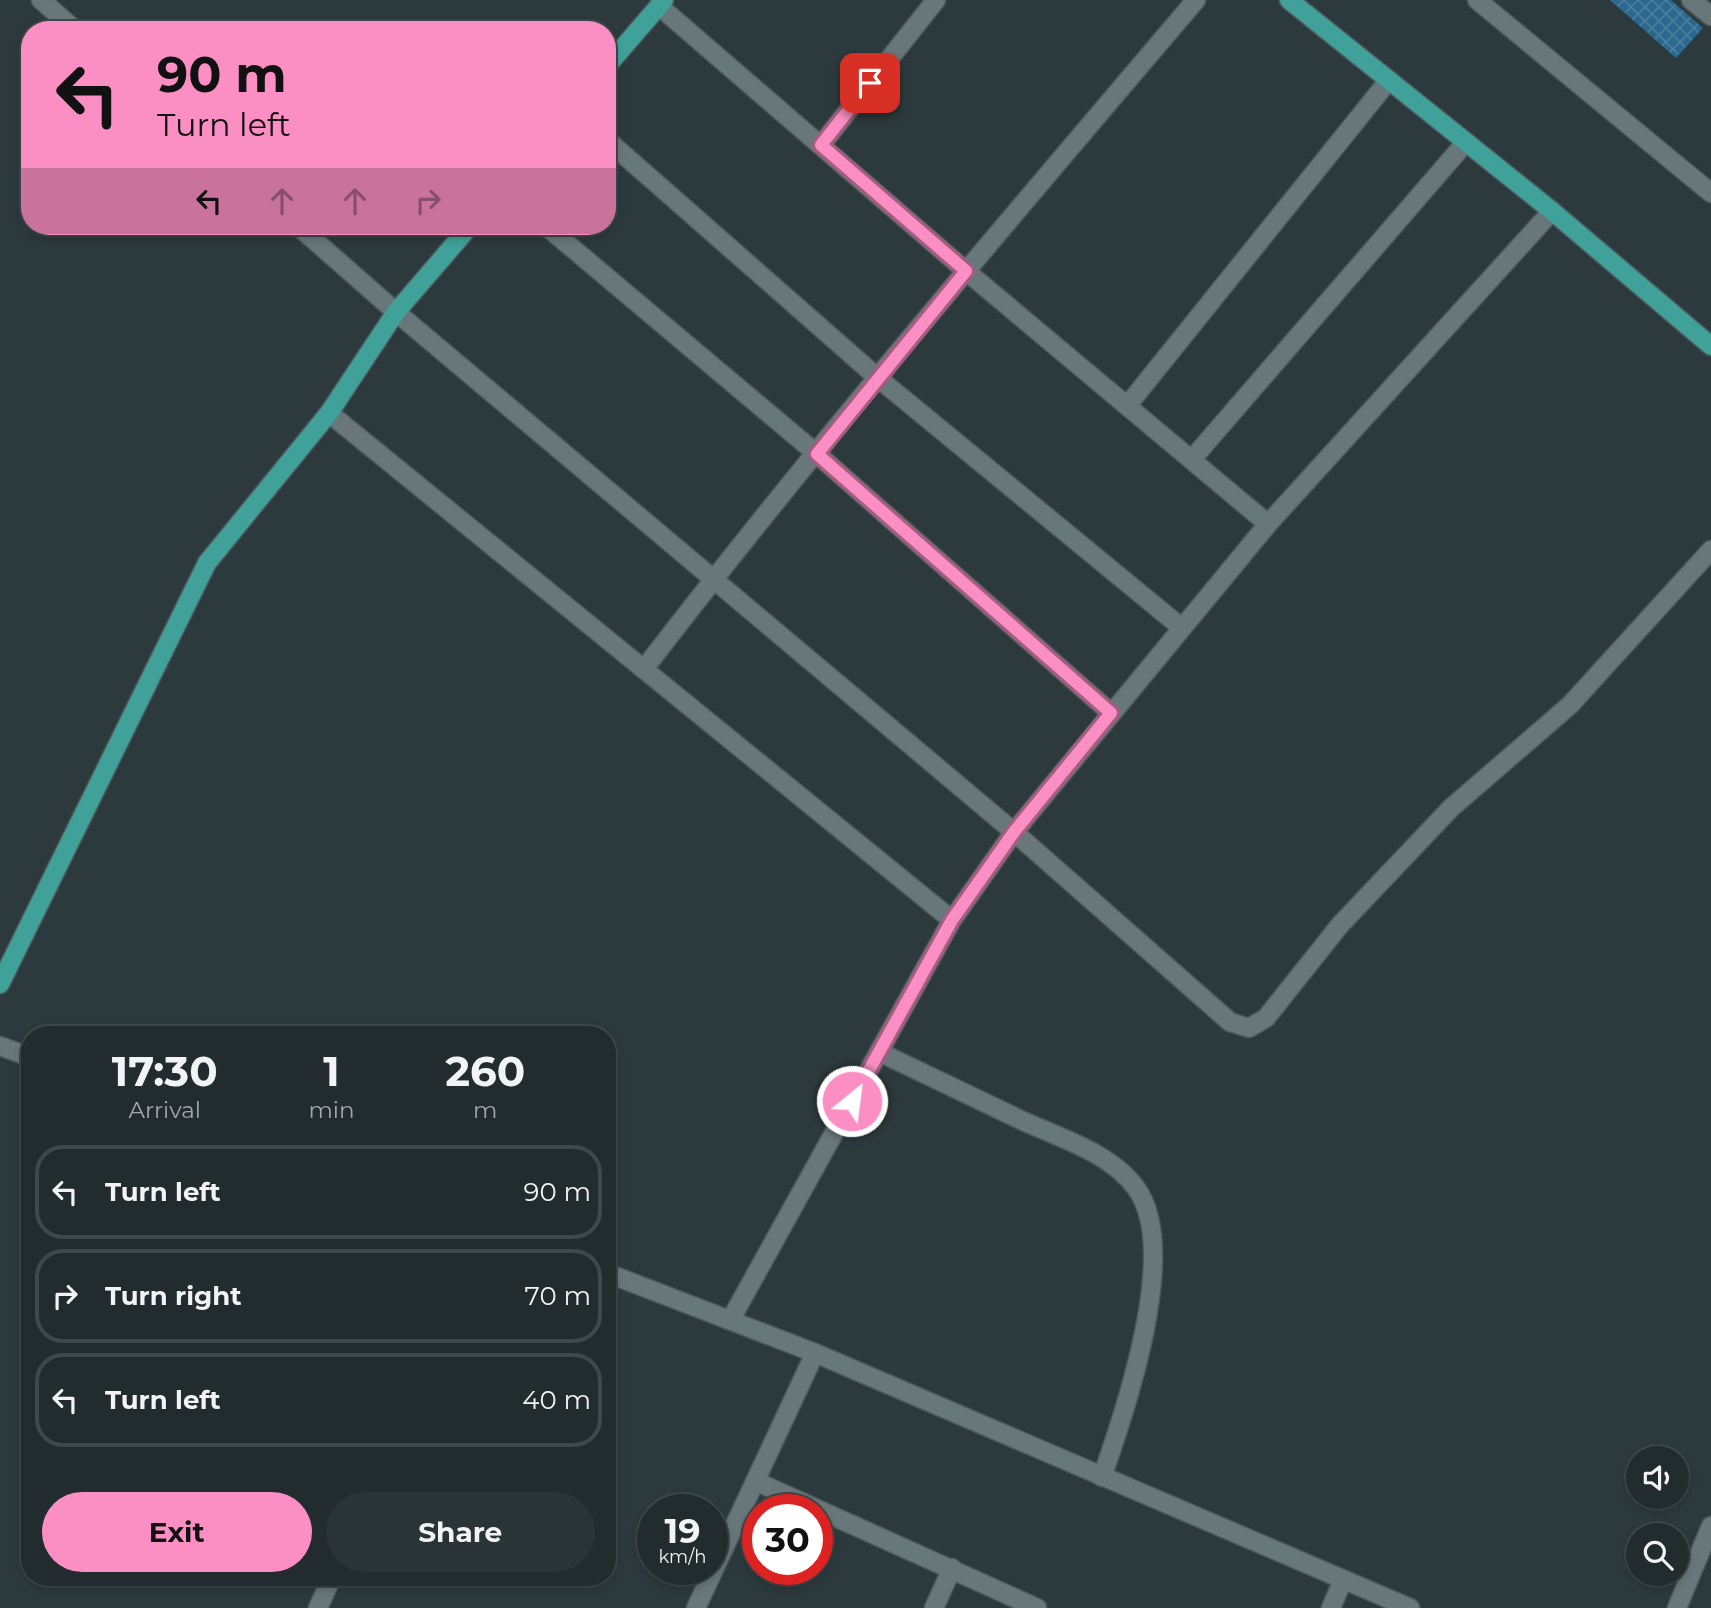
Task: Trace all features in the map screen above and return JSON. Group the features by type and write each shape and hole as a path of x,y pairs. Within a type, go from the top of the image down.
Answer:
{"main road":[{"path":"1290,0 1552,211 1711,346"},
{"path":"616,56 661,3"},
{"path":"0,984 207,563 328,414 396,312 462,235"}],"street":[{"path":"41,0 65,21"},
{"path":"821,145 936,0"},
{"path":"644,669 713,580 966,271 1196,0"},
{"path":"1477,0 1711,193"},
{"path":"1691,0 1711,16"},
{"path":"661,3 966,271 1127,406 1194,458 1268,524"},
{"path":"1127,406 1389,80"},
{"path":"1194,458 1466,142"},
{"path":"616,147 878,378 1182,628"},
{"path":"730,1318 952,920 1014,832 1268,524 1552,211"},
{"path":"308,235 396,312 1014,832 1230,1022 1249,1028 1266,1018 1340,925 1451,808 1570,705 1711,550"},
{"path":"557,235 817,454 1111,713"},
{"path":"328,414 952,920"},
{"path":"0,1046 21,1054"},
{"path":"879,1052 1104,1159 1136,1188 1147,1211 1152,1253 1145,1334 1131,1395 1102,1477"},
{"path":"616,1276 815,1353 1410,1608"},
{"path":"696,1608 815,1353"},
{"path":"755,1481 1037,1608"},
{"path":"1677,1608 1711,1526"},
{"path":"934,1608 952,1568"},
{"path":"1331,1608 1343,1580"},
{"path":"318,1608 328,1586"}],"building":[{"path":"1610,0 1671,0 1703,28 1676,58"}],"route":[{"path":"852,1101 952,920 1014,832 1111,713 817,454 966,271 821,145 870,83"}]}
